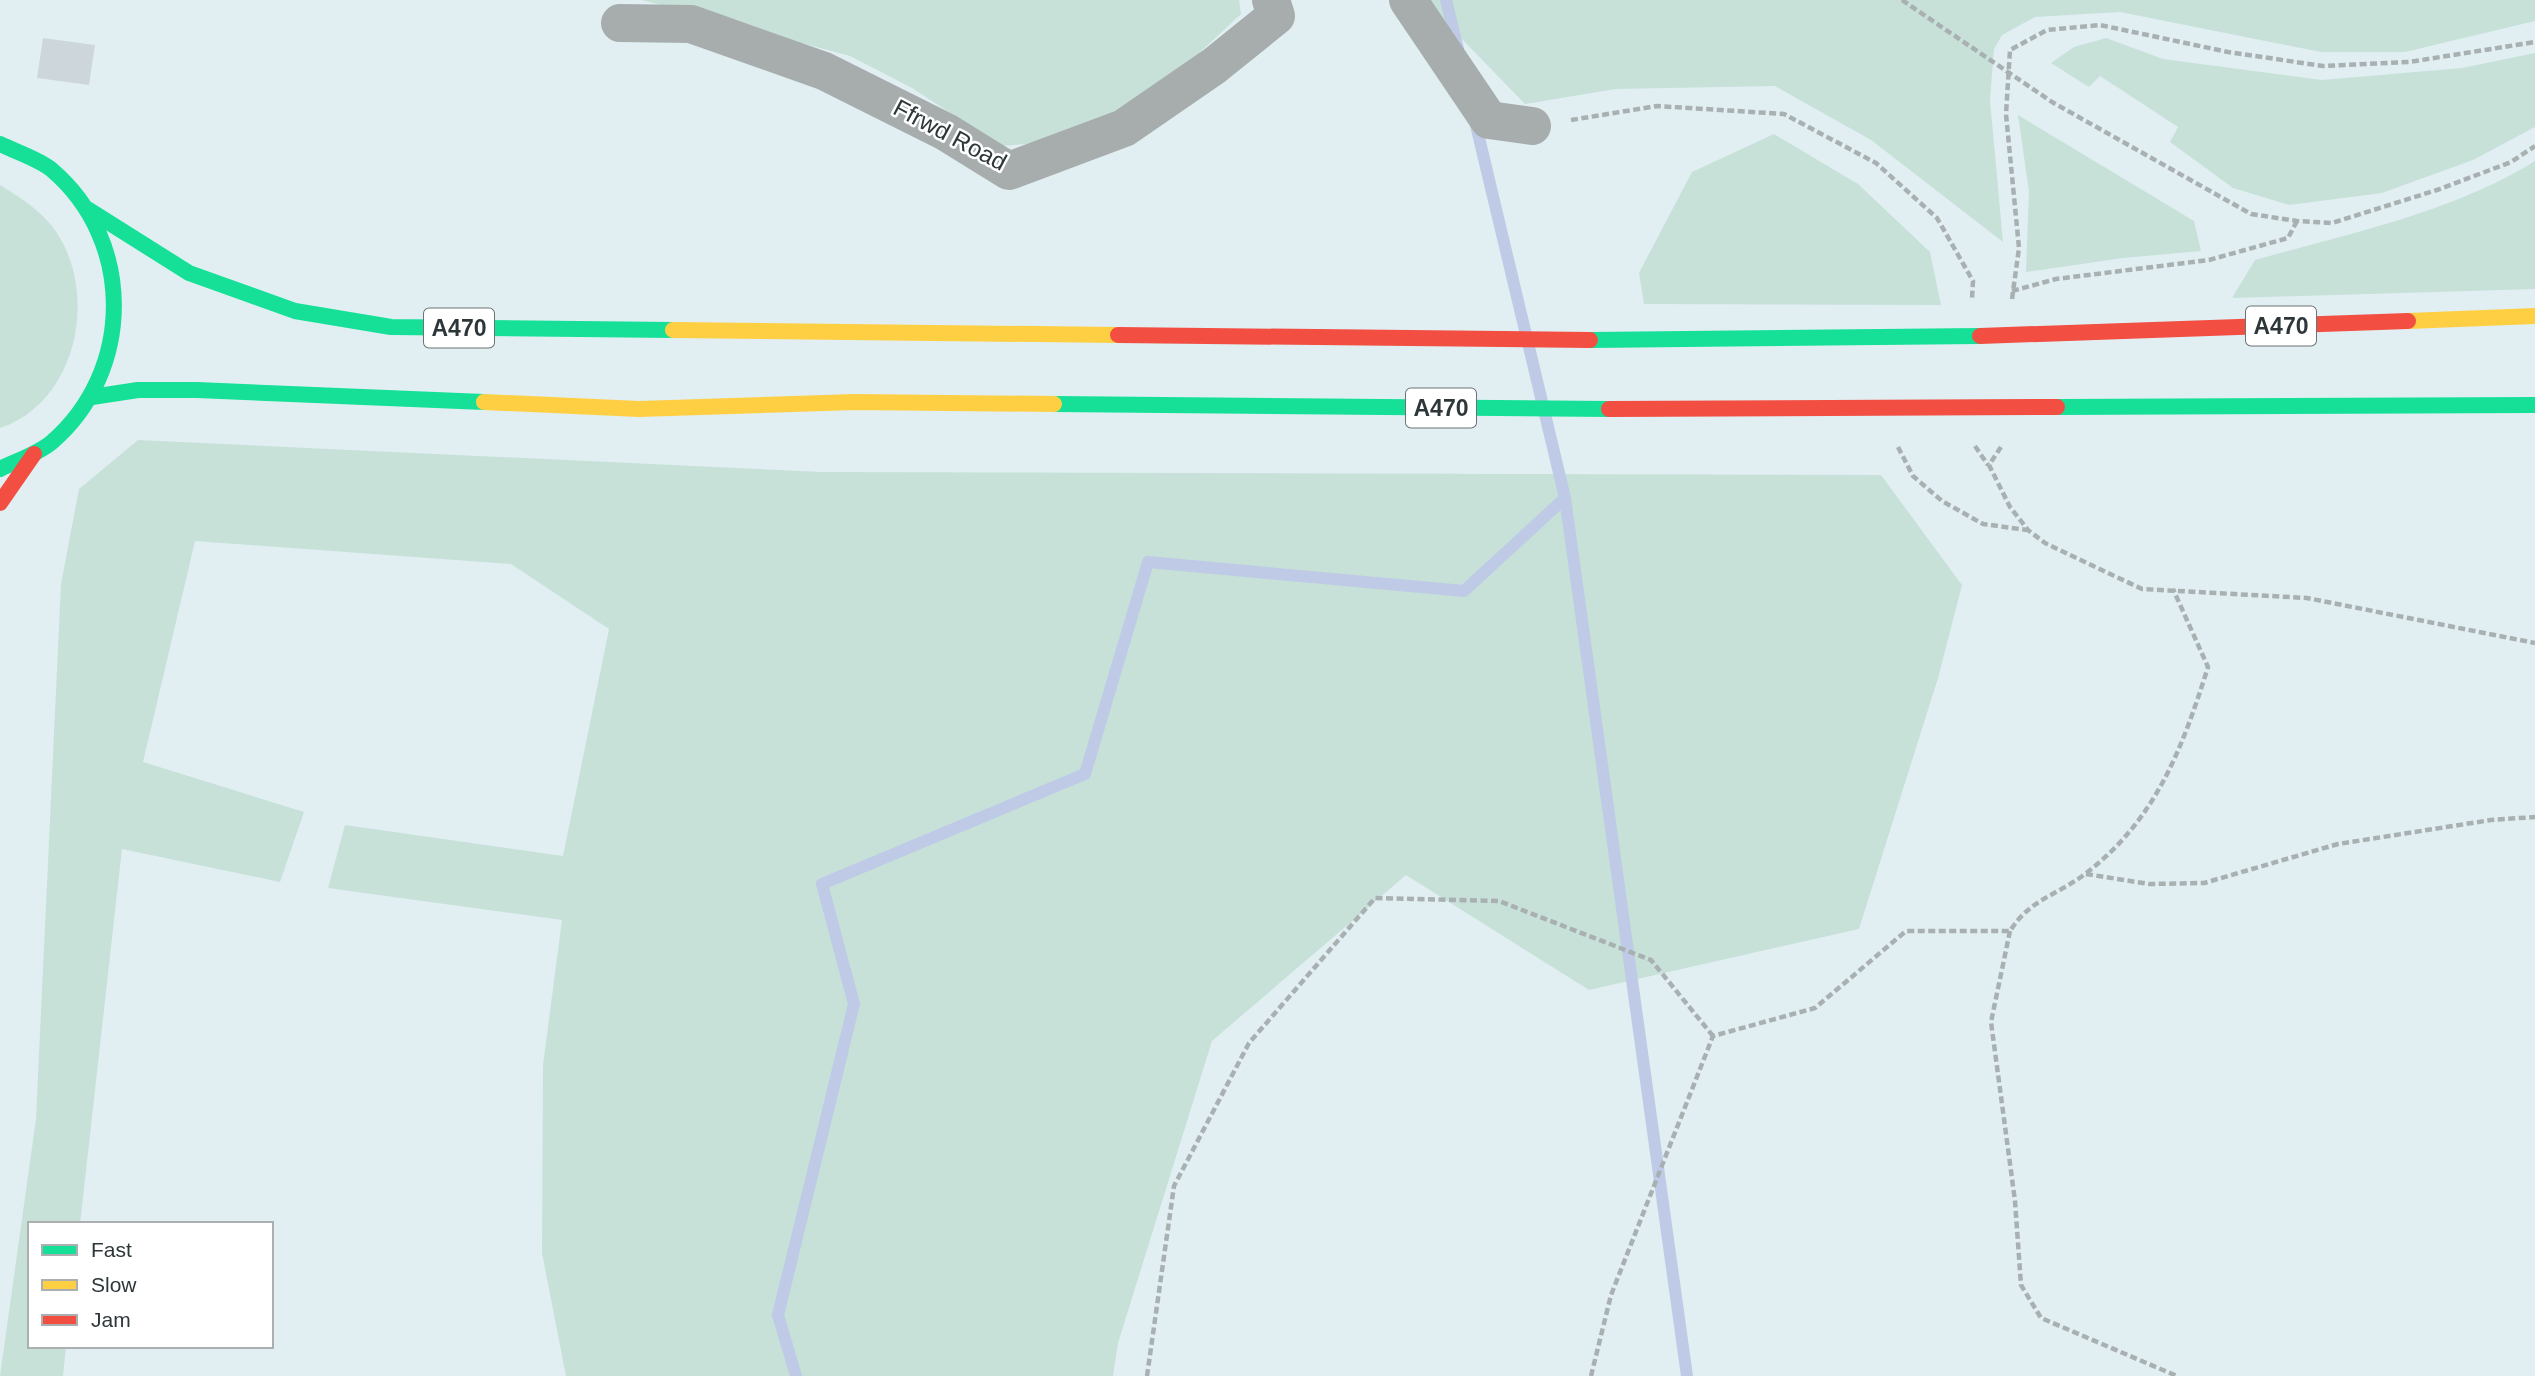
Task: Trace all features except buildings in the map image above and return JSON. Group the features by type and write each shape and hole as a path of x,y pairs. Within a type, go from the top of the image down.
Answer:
{"highway":[{"path":"0,144 17,149 57,174 89,210 110,254 118,303 112,352 92,397 66,429 34,454 0,469"},
{"name":"A470","path":"89,210 189,272 295,311 391,327 1535,340 2027,336 2535,316"},
{"name":"A470","path":"92,397 138,390 197,390 639,409 855,402 1537,409 2535,405"},
{"path":"0,503 34,454"}],"street":[{"name":"Ffrwd Road","path":"620,23 691,24 824,71 946,131 1009,171 1124,128 1214,66 1276,16 1271,0"},
{"path":"1408,0 1489,120 1532,126"}],"path":[{"path":"1902,0 2052,102 2251,214 2332,223 2416,197 2511,162 2535,146"},
{"path":"1532,126 1657,106 1784,114 1876,163 1937,218 1973,281 1972,308"},
{"path":"2012,291 2056,278 2208,260 2288,238 2297,221"},
{"path":"1970,440 1989,465"},
{"path":"1896,445 1913,477 1942,501 1983,524 2028,530"},
{"path":"2173,589 2208,667 2186,738 2141,820 2085,874 2022,912 2010,931 1991,1022 2015,1201 2021,1285 2040,1318 2177,1376"},
{"path":"2085,874 2149,884 2204,883 2338,844 2491,820 2535,817"},
{"path":"1147,1376 1174,1186 1249,1043 1375,898 1499,901 1651,960 1713,1036"},
{"path":"1713,1036 1815,1008 1906,931 2010,931"},
{"path":"1591,1376 1611,1295 1713,1036"}],"green space":[{"path":"642,0 1239,0 1241,14 1181,70 1067,141 1001,146 912,88 850,56"},
{"path":"1424,0 2535,0 2535,21 2405,52 2321,52 2120,12 2035,17 2002,35 1994,49 1990,100 2003,242 1871,140 1775,86 1616,89 1525,104"},
{"path":"2106,38 2163,59 2322,80 2462,68 2535,53 2535,127 2473,160 2382,193 2289,205 2233,188 2170,142 2178,127 2100,76 2089,87 2051,63 2074,47"},
{"path":"2018,115 2194,221 2201,251 2123,258 2026,272 2029,192"},
{"path":"1774,134 1858,184 1930,252 1941,305 1644,304 1639,273 1692,172"},
{"path":"2535,161 2535,289 2232,298 2255,260 2363,231 2435,208 2503,179"},
{"path":"0,185 24,200 57,233 69,258 76,286 77,316 73,344 63,371 47,395 26,415 0,428"},
{"path":"138,440 821,472 1881,475 1962,585 1938,678 1859,929 1589,990 1406,875 1212,1041 1118,1343 1113,1376 566,1376 542,1253 543,1065 562,920 328,888 345,825 563,856 609,629 511,564 195,541 143,762 304,812 280,882 122,849 80,1222 28,1222 28,1348 66,1348 63,1376 0,1376 36,1119 61,584 79,489"}],"waterway":[{"path":"1446,0 1458,49"},
{"path":"1475,121 1565,498 1687,1376"},
{"path":"796,1376 778,1315 854,1004 822,884 1085,774 1148,562 1464,591 1565,498"}],"traffic: fast":[{"path":"0,144 47,166 79,199 99,232 110,269 114,306 110,343 98,380 79,413 52,442 34,454 0,469"},
{"path":"89,210 189,273 295,311 391,327 673,330"},
{"path":"1590,340 1980,336"},
{"path":"92,397 138,390 197,390 484,402"},
{"path":"1054,404 1609,409"},
{"path":"2057,407 2535,405"}],"traffic: slow":[{"path":"2408,321 2535,316"},
{"path":"673,330 1118,335"},
{"path":"484,402 639,409 855,402 1054,404"}],"traffic: jam":[{"path":"1980,336 2408,321"},
{"path":"1118,335 1590,340"},
{"path":"1609,409 2057,407"},
{"path":"0,503 34,454"}]}
